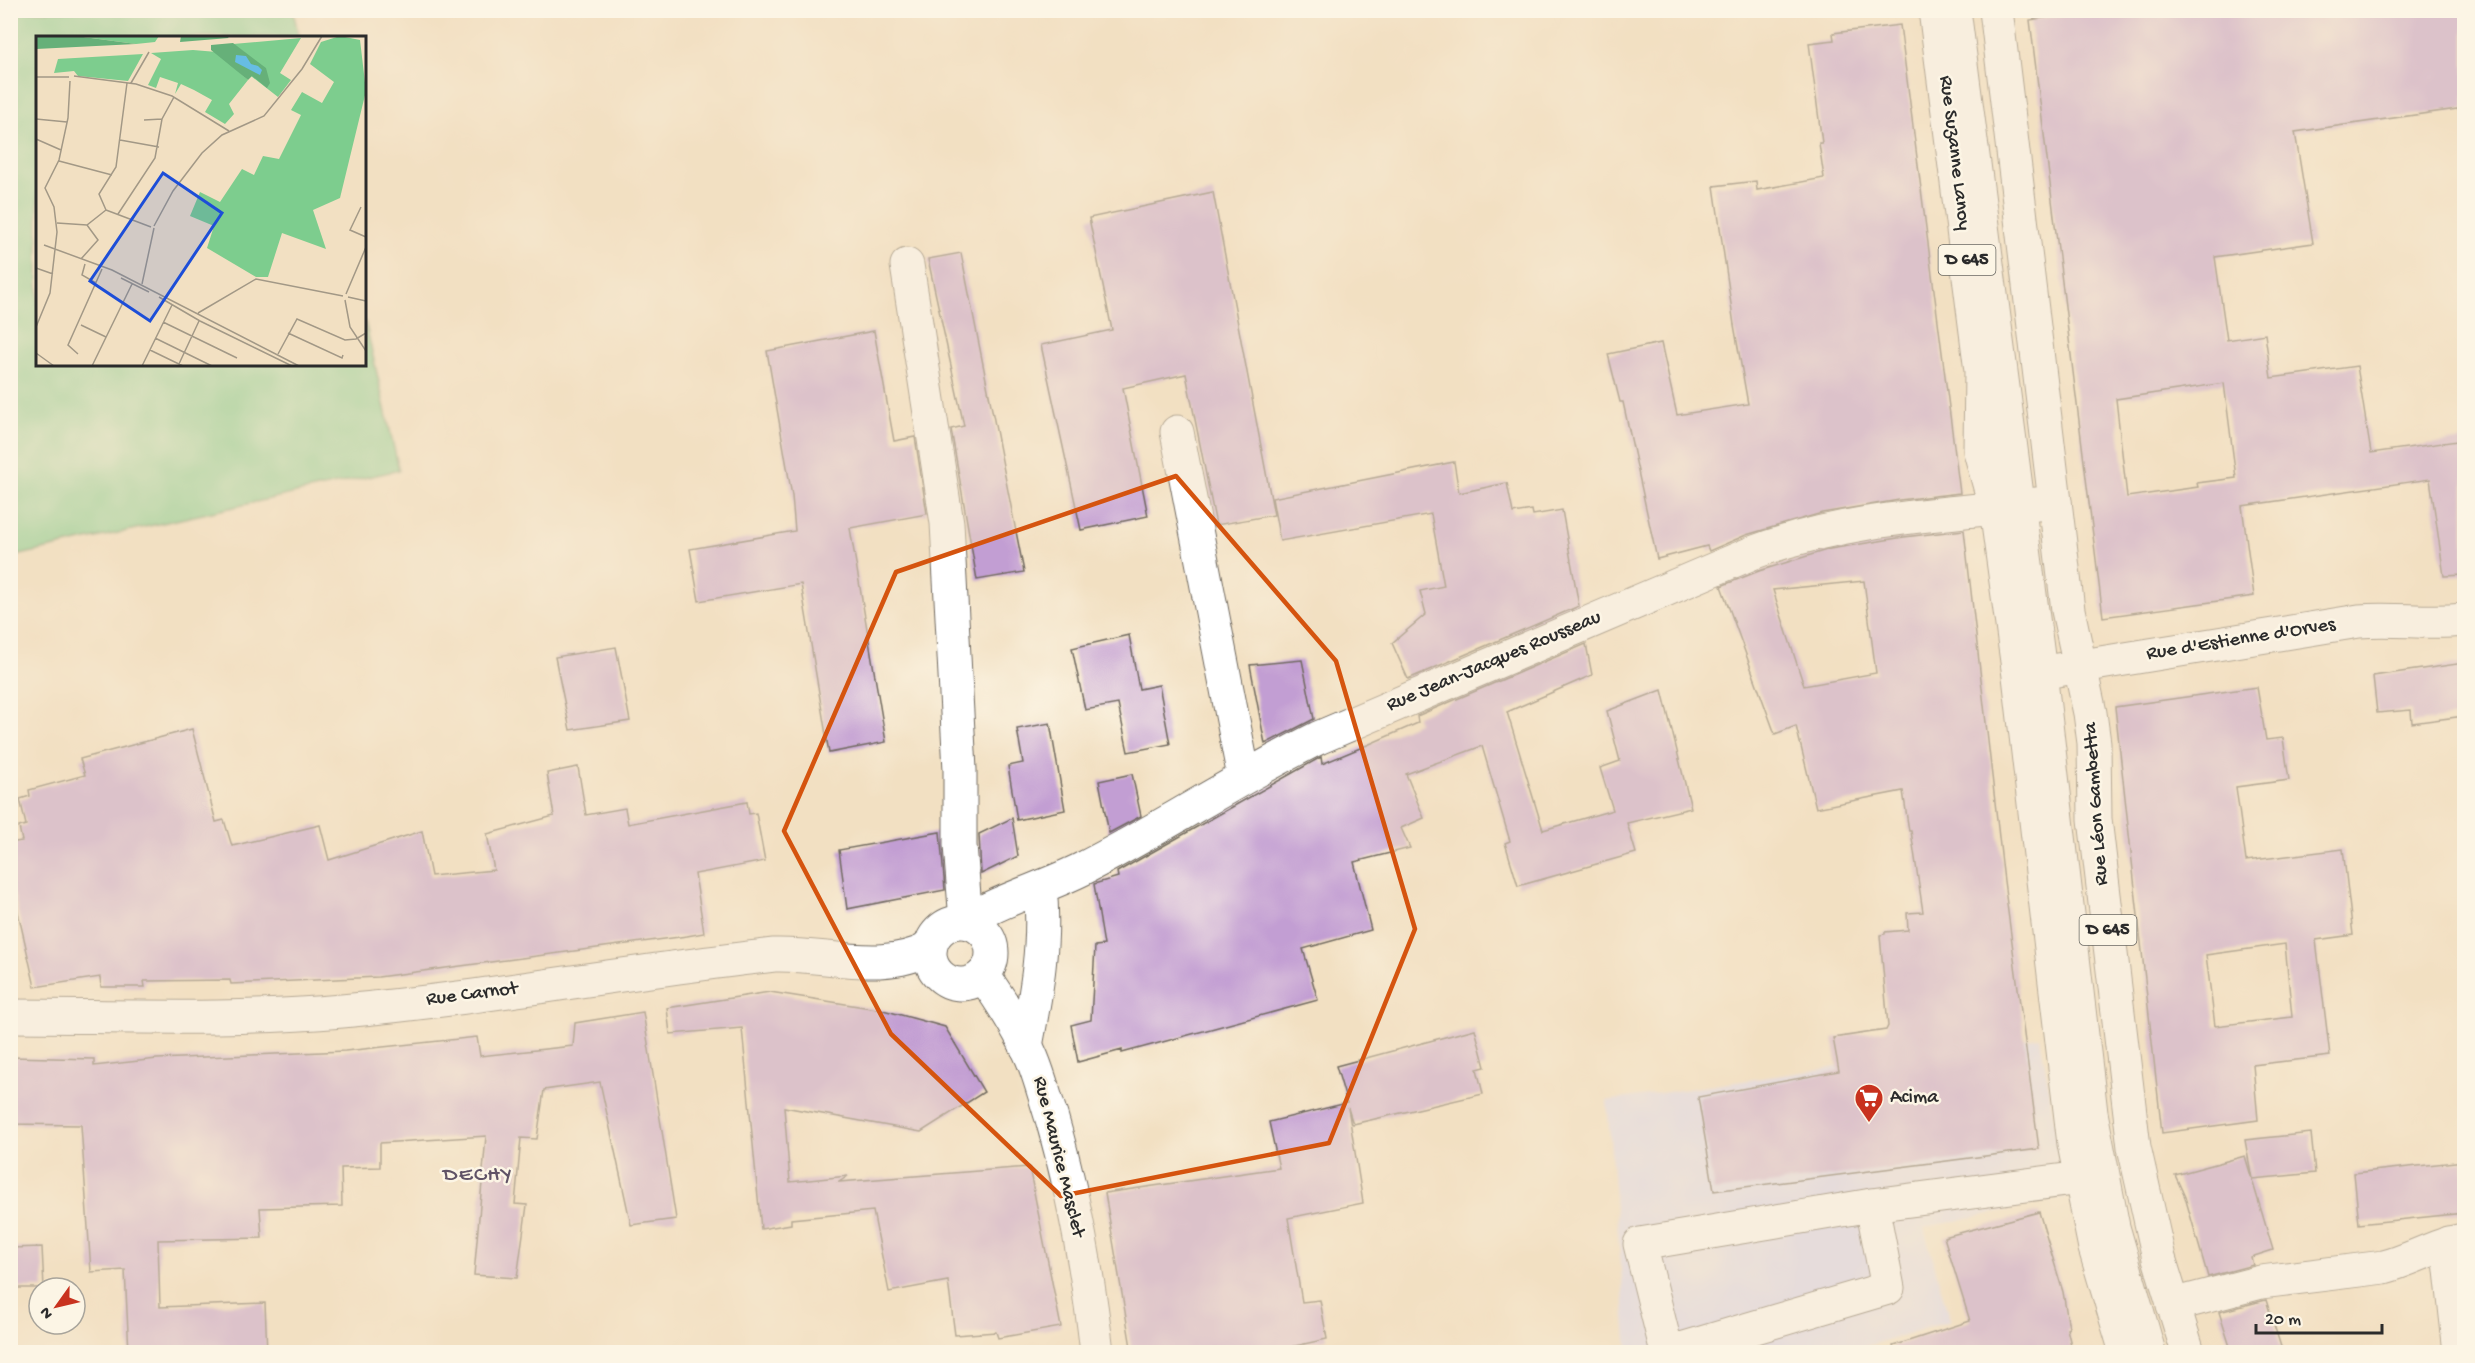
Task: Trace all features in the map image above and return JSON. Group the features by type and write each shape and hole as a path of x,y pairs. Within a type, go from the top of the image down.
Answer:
{"street":[{"name":"Rue Suzanne Lanoy","path":"1935,10 1982,372 1980,451 2027,505"},
{"path":"1954,10 2027,505"},
{"path":"1974,10 2027,505"},
{"name":"D 645","path":"1996,10 2027,505"},
{"path":"907,265 947,523 960,770 960,845 966,921"},
{"path":"1177,432 1244,777"},
{"name":"Rue Léon Gambetta","path":"2027,505 2050,671 2074,1144 2095,1248 2126,1353"},
{"name":"Rue Léon Gambetta","path":"2027,505 2070,628 2050,671"},
{"name":"Rue Jean-Jacques Rousseau","path":"966,921 990,908 1083,868 1190,811 1244,777 1318,738 1662,590 1781,542 1833,528 2027,505"},
{"name":"Rue d'Estienne d'Orves","path":"2050,671 2360,621 2383,619 2442,623 2464,620"},
{"path":"2050,671 2096,1142 2113,1227 2149,1353"},
{"path":"2050,671 2114,1147 2130,1222 2167,1353"},
{"name":"Rue Léon Gambetta","path":"2050,671 2090,713 2094,742 2095,819 2134,1147 2148,1216 2188,1353"},
{"path":"1026,1046 1035,999 1042,936 1040,888"},
{"path":"956,921 966,921 983,930 991,943 993,952 991,962 983,975 966,984 947,981 933,967 930,948 933,938 942,927 956,921"},
{"name":"Rue Carnot","path":"10,1016 183,1016 342,1011 774,955 794,954 877,962 902,959 930,948"},
{"name":"Rue Maurice Masclet","path":"983,975 1004,1006 1026,1046 1045,1095 1067,1177 1082,1252 1097,1353"},
{"path":"1872,1204 1888,1288 1669,1353 1640,1244 1872,1204 2080,1178"},
{"path":"2173,1305 2261,1282 2384,1267 2401,1263 2456,1241 2460,1353"}],"highlighted area":[{"path":"1176,476 1336,661 1415,929 1329,1143 1061,1196 891,1034 784,831 896,572"}],"shaded area":[{"path":"2040,1037 2067,1197 1924,1228 1950,1321 1847,1352 1628,1352 1607,1101"}],"green space":[{"path":"10,11 293,11 299,36 36,36 36,366 366,366 366,325 399,470 11,557"}],"building":[{"path":"2091,10 2464,10 2464,108 2295,132 2313,243 2215,257 2227,340 2265,334 2271,378 2357,366 2371,453 2464,440 2464,575 2444,576 2430,479 2242,506 2254,596 2103,617 2030,20","holes":["2224,383 2236,478 2197,483 2198,487 2127,497 2116,399"]},
{"path":"1900,25 1960,493 1899,500 1822,513 1746,535 1709,551 1707,546 1657,559 1623,402 1620,402 1608,354 1661,343 1677,415 1748,404 1714,186 1756,181 1757,190 1824,178 1819,143 1822,143 1809,43 1834,40 1833,33"},
{"path":"1213,192 1274,515 1216,525 1186,374 1123,388 1148,516 1081,530 1041,345 1112,330 1089,218"},
{"path":"961,253 1024,572 977,580 951,429 964,426 928,259"},
{"path":"874,331 894,441 915,437 927,514 850,528 886,742 829,753 801,584 699,601 690,549 795,531 792,496 767,351"},
{"path":"1454,462 1459,493 1507,483 1513,513 1532,510 1533,515 1562,510 1579,606 1408,679 1392,643 1426,614 1420,591 1444,586 1431,514 1280,541 1272,498"},
{"path":"1964,530 2004,881 2039,1149 1714,1191 1698,1097 1839,1071 1833,1038 1886,1030 1888,1026 1880,935 1885,932 1908,930 1907,913 1923,912 1903,791 1816,808 1796,726 1775,734 1721,586 1759,571 1830,549","holes":["1864,581 1876,673 1804,686 1773,590"]},
{"path":"1129,635 1139,689 1159,685 1170,744 1128,752 1118,704 1085,710 1072,648"},
{"path":"1586,644 1592,675 1507,712 1543,830 1613,810 1600,768 1620,761 1607,711 1662,690 1691,808 1627,823 1636,853 1518,886 1505,843 1510,841 1482,746 1406,774 1424,818 1401,828 1410,848 1354,862 1371,930 1303,949 1318,1000 1122,1053 1122,1050 1078,1062 1071,1025 1091,1020 1095,946 1104,945 1094,884 1118,877 1117,872 1321,757 1322,764 1365,746 1418,723 1417,716"},
{"path":"616,647 630,721 570,730 555,657"},
{"path":"1302,660 1314,719 1265,744 1250,665"},
{"path":"2464,663 2464,716 2412,723 2411,710 2377,713 2373,676"},
{"path":"2257,687 2266,740 2283,738 2289,780 2236,787 2246,861 2343,849 2353,935 2316,940 2330,1056 2253,1065 2258,1120 2162,1133 2115,707","holes":["2285,944 2292,1017 2215,1026 2206,955"]},
{"path":"1050,723 1065,810 1017,820 1008,766 1023,763 1017,729"},
{"path":"192,729 216,822 224,820 232,846 320,825 329,860 422,831 431,876 494,870 487,834 554,816 547,773 578,767 586,815 625,808 628,824 747,802 749,814 756,813 765,861 695,874 704,933 687,936 378,977 231,984 230,980 144,981 145,987 101,987 100,977 35,987 10,877 10,843 22,841 19,827 26,825 20,799 30,796 29,790 85,775 80,759"},
{"path":"1132,774 1141,816 1109,833 1099,781"},
{"path":"1012,818 1018,856 981,874 979,834"},
{"path":"940,832 945,890 847,909 839,850"},
{"path":"770,992 883,1010 945,1027 984,1092 921,1132 784,1107 790,1182 848,1176 839,1182 1029,1167 1061,1327 998,1338 996,1332 955,1335 948,1281 889,1292 873,1211 791,1219 791,1224 761,1229 742,1028 670,1034 667,1008"},
{"path":"643,1012 676,1219 631,1225 600,1082 544,1090 537,1139 521,1138 515,1204 527,1205 517,1278 474,1275 486,1136 380,1143 380,1167 341,1168 342,1206 260,1208 262,1238 158,1240 160,1307 265,1303 267,1353 129,1353 125,1270 91,1272 81,1125 10,1124 10,1057 94,1059 94,1066 157,1059 345,1051 477,1037 480,1056 573,1046 575,1023"},
{"path":"1475,1029 1485,1067 1477,1069 1483,1094 1353,1124 1348,1108 1363,1203 1288,1218 1302,1302 1320,1300 1327,1339 1263,1353 1132,1353 1105,1193 1279,1168 1269,1122 1347,1103 1336,1066"},
{"path":"2311,1133 2315,1173 2252,1179 2245,1140"},
{"path":"2245,1156 2273,1250 2251,1257 2253,1265 2208,1277 2185,1197 2175,1175"},
{"path":"2464,1161 2464,1213 2359,1224 2354,1173"},
{"path":"2039,1212 2063,1292 2069,1328 2067,1329 2073,1353 1895,1353 1893,1346 1970,1321 1944,1237"},
{"path":"42,1247 43,1276 27,1276 27,1288 10,1288 10,1248"},
{"path":"2266,1300 2283,1353 2232,1353 2219,1312"}],"place":[{"name":"Acima","path":"1869,1124"}],"district":[{"name":"DECHY","path":"478,1176"}]}
